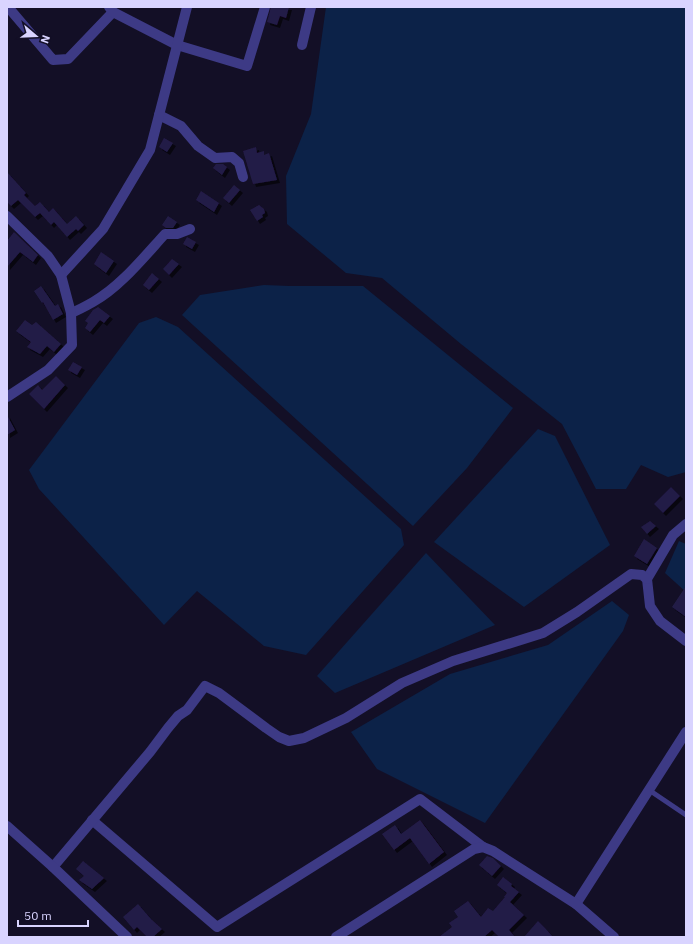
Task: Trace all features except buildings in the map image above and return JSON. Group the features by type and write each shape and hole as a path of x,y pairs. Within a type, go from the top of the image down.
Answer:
{"street":[{"path":"8,7 53,60 68,59 111,9 177,45 248,66 265,7"},
{"path":"61,275 103,229 150,150 187,7"},
{"path":"302,45 311,7"},
{"path":"159,115 181,126 198,146 215,158 232,157 239,163 243,177"},
{"path":"7,216 48,256 61,275 71,314 72,344 48,370 7,397"},
{"path":"71,314 94,302 114,287 136,266 165,234 177,234 190,229"},
{"path":"686,524 673,535 647,579 650,606 660,621 686,641"},
{"path":"53,867 150,752 178,716 187,710 205,686 219,693 279,737 289,741 304,738 346,718 402,683 453,661 543,633 577,612 631,574 642,575 647,579"},
{"path":"576,904 686,732"},
{"path":"92,820 217,927 420,799 483,847 493,851 576,904 614,937"},
{"path":"7,826 127,937"},
{"path":"336,937 474,849 483,847"}],"lane":[{"path":"649,790 686,815"}],"water":[{"path":"326,7 686,7 686,472 668,477 641,465 626,489 596,489 562,424 461,344 382,278 346,273 287,224 286,176 311,114"},
{"path":"264,285 363,286 513,408 467,468 413,526 182,315 200,295"},
{"path":"156,317 178,327 401,529 404,545 306,655 264,646 197,591 164,625 39,489 29,470 139,323"},
{"path":"538,429 555,436 610,545 524,607 434,542"},
{"path":"679,541 686,544 686,592 665,573"},
{"path":"426,553 495,625 335,693 317,676"},
{"path":"612,601 629,615 623,631 485,823 377,769 351,732 450,674 548,645"}]}
